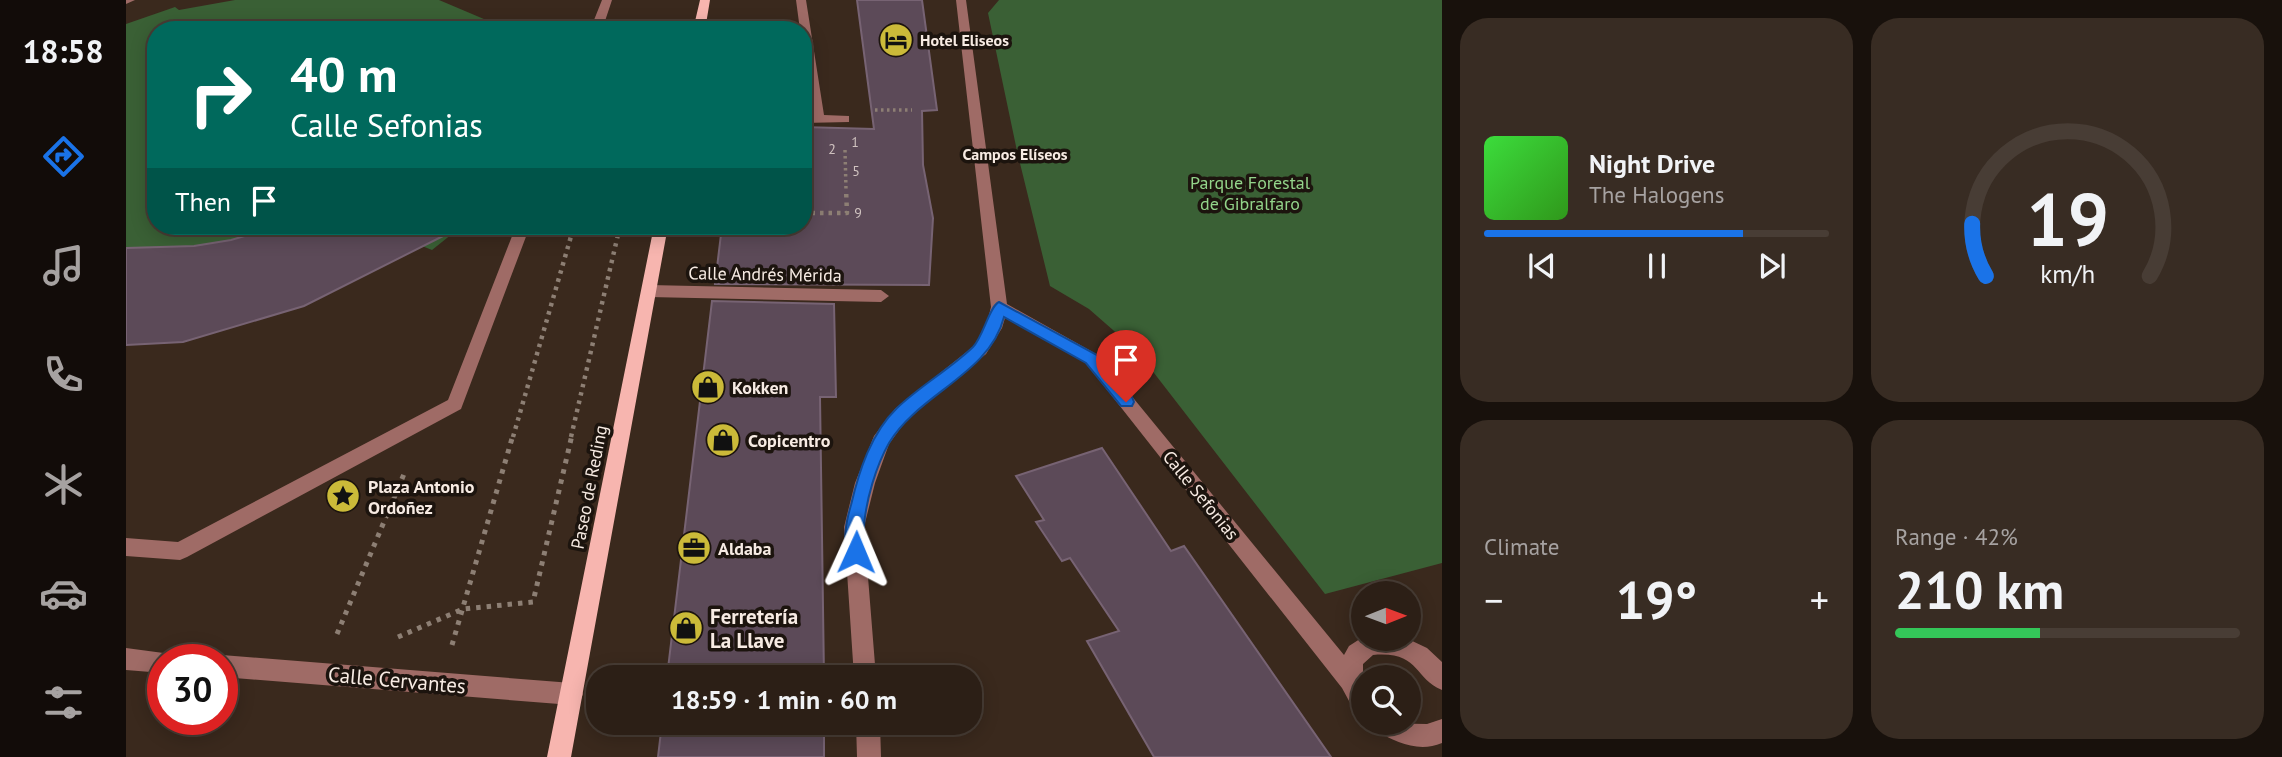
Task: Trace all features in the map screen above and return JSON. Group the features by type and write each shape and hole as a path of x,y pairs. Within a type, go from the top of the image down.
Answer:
{"main road":[{"path":"701,21 705,0"},
{"name":"Paseo de Reding","path":"559,757 660,235"}],"street":[{"path":"599,21 607,0"},
{"path":"801,0 804,21"},
{"path":"863,665 854,527 865,483 881,441 901,414 980,349 994,328 999,307 961,0"},
{"path":"812,77 818,119"},
{"path":"812,119 844,119"},
{"path":"126,547 180,551 456,404 520,235"},
{"name":"Calle Andrés Mérida","path":"649,291 881,296"},
{"name":"Calle Sefonias","path":"999,307 1092,359 1351,681"},
{"path":"1351,681 1350,663 1357,650 1373,643 1391,643 1414,652 1434,668 1442,679"},
{"path":"126,659 147,661"},
{"name":"Calle Cervantes","path":"238,667 572,694"},
{"path":"1408,735 1432,737 1442,731"},
{"path":"868,735 869,757"}],"path":[{"path":"873,110 912,110"},
{"path":"812,213 847,213 844,119"},
{"path":"440,684 571,235"},
{"path":"388,641 463,609 533,602 618,235"}],"green space":[{"path":"235,0 439,0 489,21 147,21 147,235 451,235 432,250 422,246 304,306 183,342 126,345 126,24 175,7 179,10"},
{"name":"Parque Forestal de Gibralfaro","path":"999,0 1442,0 1442,563 1374,581 1351,581 1351,587 1325,594 1137,351 1089,309 1050,286 1017,151 988,13"}],"building":[{"path":"857,0 922,0 937,110 922,111 923,165 933,218 929,285 715,284 721,235 812,235 812,127 874,129"},
{"path":"248,235 445,235 304,306 183,342 126,345 126,248 194,246"},
{"path":"712,301 834,304 836,397 820,397 824,665 668,665"},
{"path":"1102,448 1171,551 1184,546 1331,757 1154,757 1087,641 1119,631 1070,558 1062,561 1036,522 1044,520 1016,476"},
{"path":"661,735 824,735 824,757 658,757"}],"place":[{"name":"Hotel Eliseos","path":"896,40"},
{"name":"Kokken","path":"708,387"},
{"name":"Copicentro","path":"723,440"},
{"name":"Plaza Antonio Ordoñez","path":"343,496"},
{"name":"Aldaba","path":"694,548"},
{"name":"Ferretería La Llave","path":"686,628"}],"district":[{"name":"Campos Elíseos","path":"1015,154"}],"route":[{"path":"856,552 854,527 865,483 881,441 901,414 980,349 994,328 999,307 1092,359 1126,402"}]}
